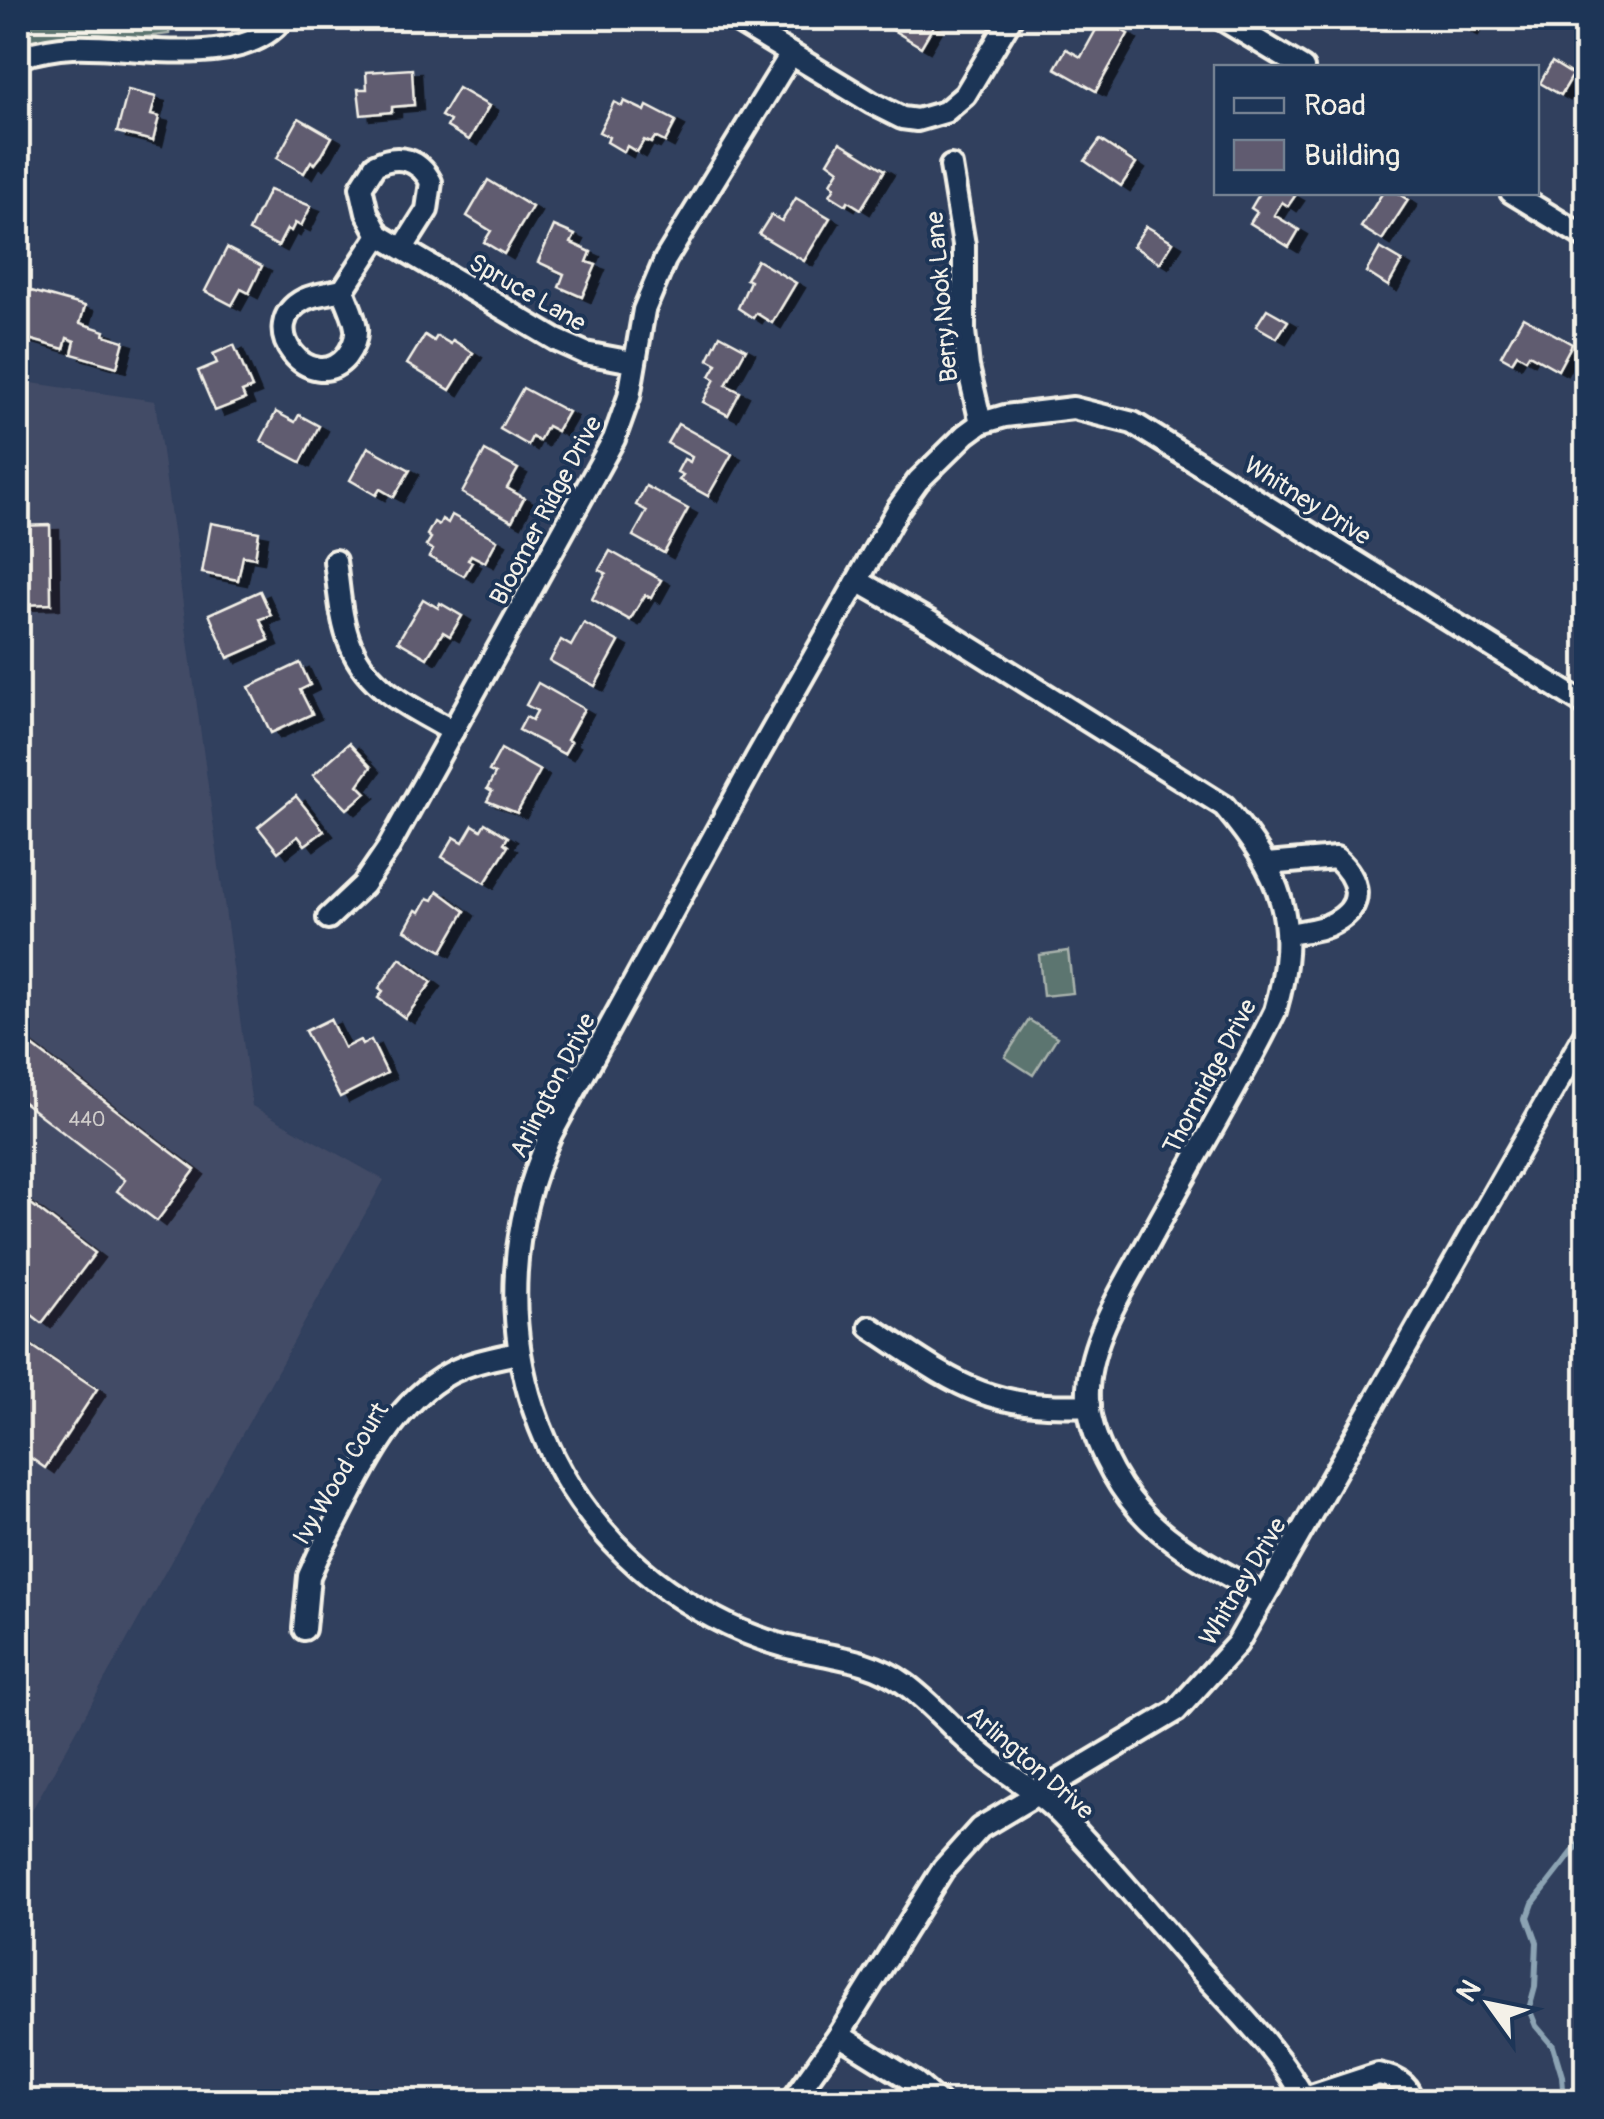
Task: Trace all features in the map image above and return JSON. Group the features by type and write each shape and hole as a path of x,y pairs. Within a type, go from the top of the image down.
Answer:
{"street":[{"path":"18,56 73,46 158,50 224,47 265,36 283,18"},
{"path":"732,18 872,104 902,118 917,120 945,112 965,95 1010,18"},
{"path":"1220,18 1298,65"},
{"name":"Bloomer Ridge Drive","path":"328,918 362,885 388,850 614,440 629,397 644,310 665,260 791,54"},
{"path":"344,290 380,234 362,200 363,180 375,165 386,160 408,160 426,173 431,182 427,210 403,248"},
{"name":"Berry Nook Lane","path":"951,166 964,245 968,367 981,423"},
{"path":"1516,195 1586,238"},
{"name":"Spruce Lane","path":"380,234 556,340 585,353 633,362"},
{"name":"Whitney Drive","path":"981,423 1004,416 1073,408 1133,423 1586,705"},
{"name":"Arlington Drive","path":"981,423 943,454 898,509 747,776 533,1174 518,1253 515,1302 518,1353 532,1408 584,1508 646,1574 674,1596 748,1634 879,1667 908,1686 976,1749 1059,1813 1268,2046 1306,2100 1378,2074 1403,2083 1411,2094 1411,2102"},
{"path":"334,560 351,646 363,668 396,698 453,731"},
{"name":"Thornridge Drive","path":"858,581 1224,806 1255,843 1266,864 1288,934 1284,978 1269,1024 1100,1332 1089,1405 1111,1467 1139,1510 1193,1554 1264,1596"},
{"path":"1266,864 1336,858 1350,870 1356,883 1356,897 1349,911 1335,922 1288,934"},
{"name":"Whitney Drive","path":"791,2102 943,1869 980,1828 1176,1711 1238,1644 1585,1037"},
{"path":"870,1328 976,1393 1036,1406 1089,1405"},
{"name":"Ivy Wood Court","path":"304,1629 309,1576 393,1424 421,1394 450,1372 518,1353"},
{"path":"838,2035 916,2083 938,2102"}],"shaded area":[{"path":"18,381 155,401 252,1106 384,1180 18,1835"}],"green space":[{"path":"18,18 170,18 169,34 18,57"},
{"path":"1068,951 1073,993 1043,996 1039,955"},
{"path":"1029,1020 1057,1037 1033,1075 1005,1057"}],"building":[{"path":"894,18 927,18 934,25 921,47 888,27"},
{"path":"1451,18 1476,18 1469,30"},
{"path":"1102,19 1128,34 1096,91 1055,68 1066,49 1081,57"},
{"path":"1552,62 1573,75 1561,95 1540,83"},
{"path":"412,69 414,105 361,115 358,89 367,89 366,72"},
{"path":"458,88 489,106 469,140 447,127 450,121 441,116"},
{"path":"128,90 156,97 151,115 159,117 153,141 117,132"},
{"path":"624,101 645,111 647,106 676,121 665,142 655,137 651,143 644,140 637,152 627,146 624,152 607,142 609,137 599,132 614,102 622,106"},
{"path":"299,118 332,137 315,164 311,161 304,173 277,158"},
{"path":"1100,140 1136,164 1121,186 1085,161"},
{"path":"840,142 885,170 861,209 830,195 835,187 831,183 839,170 828,162"},
{"path":"488,180 532,207 504,254 484,242 491,231 467,216"},
{"path":"269,190 311,206 301,226 295,223 291,231 287,229 278,246 249,231"},
{"path":"1259,195 1295,196 1288,206 1282,202 1274,215 1299,230 1289,247 1250,223 1257,212 1251,208"},
{"path":"1381,195 1400,195 1408,200 1382,240 1361,227"},
{"path":"796,198 830,218 804,261 759,234 771,215 782,221"},
{"path":"554,226 575,235 571,243 591,252 587,262 596,265 582,297 559,287 564,274 538,262"},
{"path":"1146,226 1173,242 1160,263 1133,246"},
{"path":"227,248 262,266 249,293 241,289 232,305 205,291"},
{"path":"1380,248 1402,261 1388,286 1366,272"},
{"path":"757,260 796,283 772,323 756,313 753,318 738,308 750,281 746,279"},
{"path":"28,290 85,306 80,323 124,341 117,367 72,354 75,341 67,338 64,349 18,336"},
{"path":"1267,309 1288,321 1277,338 1256,326"},
{"path":"1523,317 1572,344 1558,370 1529,354 1526,359 1517,354 1512,362 1501,356"},
{"path":"425,335 434,341 437,336 451,344 453,340 473,353 450,390 407,364"},
{"path":"720,335 746,349 726,385 740,392 728,415 703,402 715,379 710,376 717,364 708,359"},
{"path":"234,345 252,388 242,392 245,399 215,411 198,371 217,363 213,354"},
{"path":"523,388 568,412 557,431 547,426 539,441 532,437 528,445 500,429"},
{"path":"276,412 295,422 299,415 319,426 301,462 261,441"},
{"path":"678,424 732,454 708,496 679,480 683,475 677,472 684,459 690,462 692,457 667,443"},
{"path":"368,447 410,470 394,497 380,489 376,495 350,480"},
{"path":"485,451 518,469 507,488 524,498 512,521 462,493"},
{"path":"646,486 688,509 664,553 633,536 647,511 636,505"},
{"path":"452,515 497,540 485,562 471,555 468,560 472,562 464,576 429,557 433,550 426,546 434,522 439,525 442,519 448,523"},
{"path":"211,523 259,532 255,558 243,556 238,580 202,573"},
{"path":"50,525 51,604 18,605 18,526"},
{"path":"610,551 661,580 651,598 645,595 630,620 592,599 606,573 599,570"},
{"path":"260,591 271,615 260,619 269,640 228,658 209,614"},
{"path":"423,599 438,608 440,603 462,616 450,636 443,632 427,658 398,641"},
{"path":"584,623 619,642 595,686 550,661 561,640 571,646"},
{"path":"300,663 310,685 300,690 312,714 271,733 249,687"},
{"path":"538,683 584,709 564,754 519,730 526,717 532,720 537,711 526,705"},
{"path":"349,743 371,767 358,785 366,793 347,809 313,775"},
{"path":"501,749 540,771 517,813 487,801 492,792 487,789 495,774 489,771"},
{"path":"296,796 324,831 305,845 298,836 278,852 258,827"},
{"path":"485,823 508,837 504,843 508,846 485,883 442,857 454,837 463,842 473,825 481,830"},
{"path":"438,891 465,911 442,951 405,930 416,910 420,912 428,898 433,900"},
{"path":"400,958 432,982 405,1018 378,998 383,991 379,988"},
{"path":"330,1019 344,1048 360,1040 362,1045 371,1040 387,1073 340,1097 305,1031"},
{"path":"18,1035 195,1170 157,1221 117,1191 125,1180 18,1098"},
{"path":"18,1194 95,1253 42,1323 18,1304"},
{"path":"23,1340 97,1389 45,1468 18,1449 18,1349"}],"waterway":[{"path":"1564,2102 1562,2076 1553,2046 1536,2026 1529,2009 1535,1987 1537,1942 1528,1917 1533,1903 1586,1835"}]}
